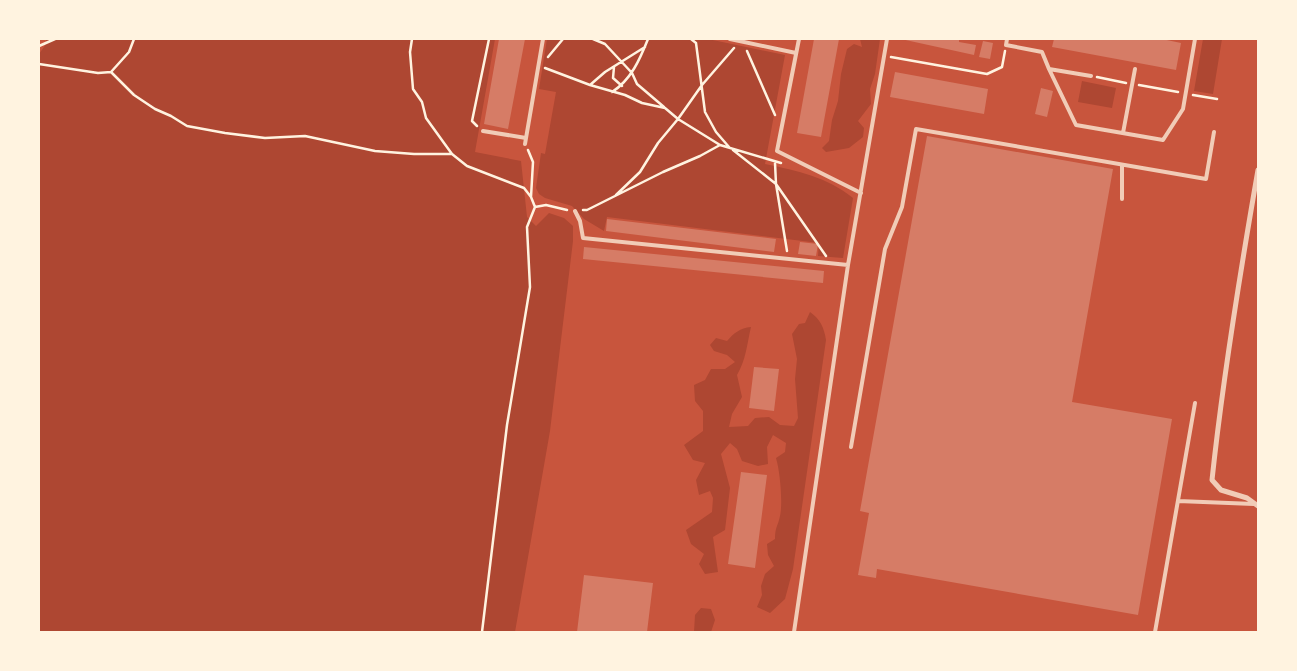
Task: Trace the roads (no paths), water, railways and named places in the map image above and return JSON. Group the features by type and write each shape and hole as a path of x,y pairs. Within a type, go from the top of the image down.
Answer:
{"street":[{"path":"1257,505 1247,498 1222,490 1212,480 1220,408 1258,170"}],"lane":[{"path":"525,144 543,39"},
{"path":"730,39 796,53"},
{"path":"798,39 777,151 860,193"},
{"path":"794,632 848,265 887,39"},
{"path":"1007,39 1006,45 1042,52 1076,125 1163,140 1183,109 1195,39"},
{"path":"1050,69 1091,76"},
{"path":"1123,133 1135,69"},
{"path":"851,447 885,250 902,207 916,128 1206,179 1214,132"},
{"path":"483,131 526,138"},
{"path":"1122,165 1122,199"},
{"path":"575,211 580,221 583,238 848,265"},
{"path":"1155,632 1196,403"},
{"path":"1178,501 1257,505"}]}
